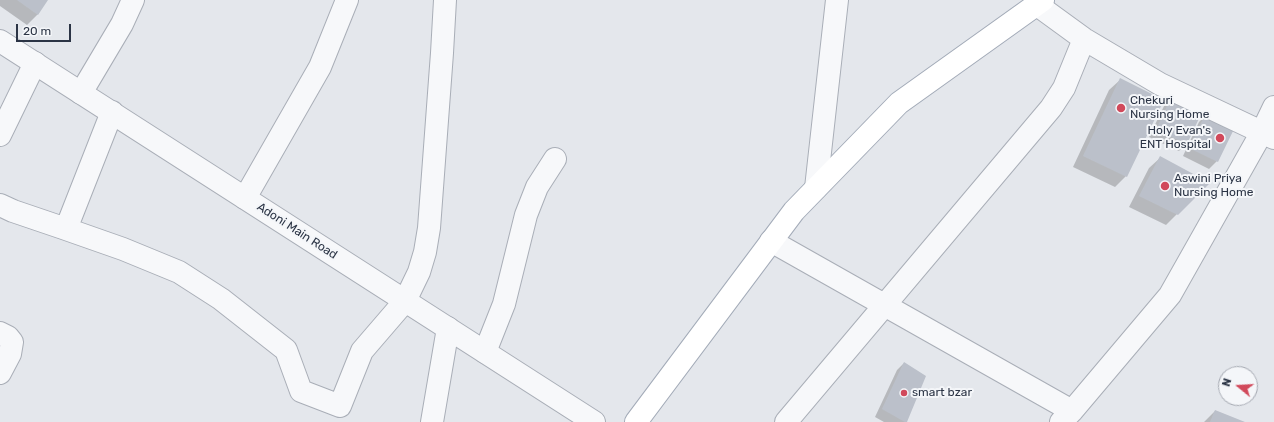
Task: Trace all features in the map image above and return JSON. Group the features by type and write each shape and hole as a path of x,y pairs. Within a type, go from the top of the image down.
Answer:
{"main road":[{"path":"636,422 794,210 899,104 1040,2"}],"street":[{"path":"81,93 122,24 133,0"},
{"path":"245,198 320,67 348,0"},
{"path":"0,205 13,211 123,249 179,272 221,299 286,350 301,391 336,414 362,351 406,301 419,272 425,252 429,228 445,0"},
{"path":"816,188 837,0"},
{"path":"1040,2 1084,39 1160,84 1268,135"},
{"path":"786,422 1051,108 1064,88 1084,39"},
{"name":"Adoni Main Road","path":"0,41 594,422"},
{"path":"0,135 35,63"},
{"path":"771,241 884,305 1066,417 1170,295 1268,135 1274,106"},
{"path":"66,229 112,112"},
{"path":"485,352 504,304 526,215 537,187 555,159"},
{"path":"432,422 448,328"},
{"path":"0,334 8,337 12,342 10,354 0,373"}],"building":[{"path":"17,0 48,0 38,15"},
{"path":"1120,78 1164,100 1127,177 1083,156"},
{"path":"1172,95 1203,110 1187,144 1156,130"},
{"path":"1206,113 1235,127 1218,162 1189,148"},
{"path":"1160,156 1210,183 1178,215 1139,196"},
{"name":"smart bzar","path":"904,362 926,376 907,422 882,409"},
{"path":"1215,410 1245,422 1210,422"}],"place":[{"name":"Chekuri Nursing Home","path":"1121,108"},
{"name":"Holy Evan's ENT Hospital","path":"1220,138"},
{"name":"Aswini Priya Nursing Home","path":"1165,186"},
{"name":"smart bzar","path":"904,393"}]}
